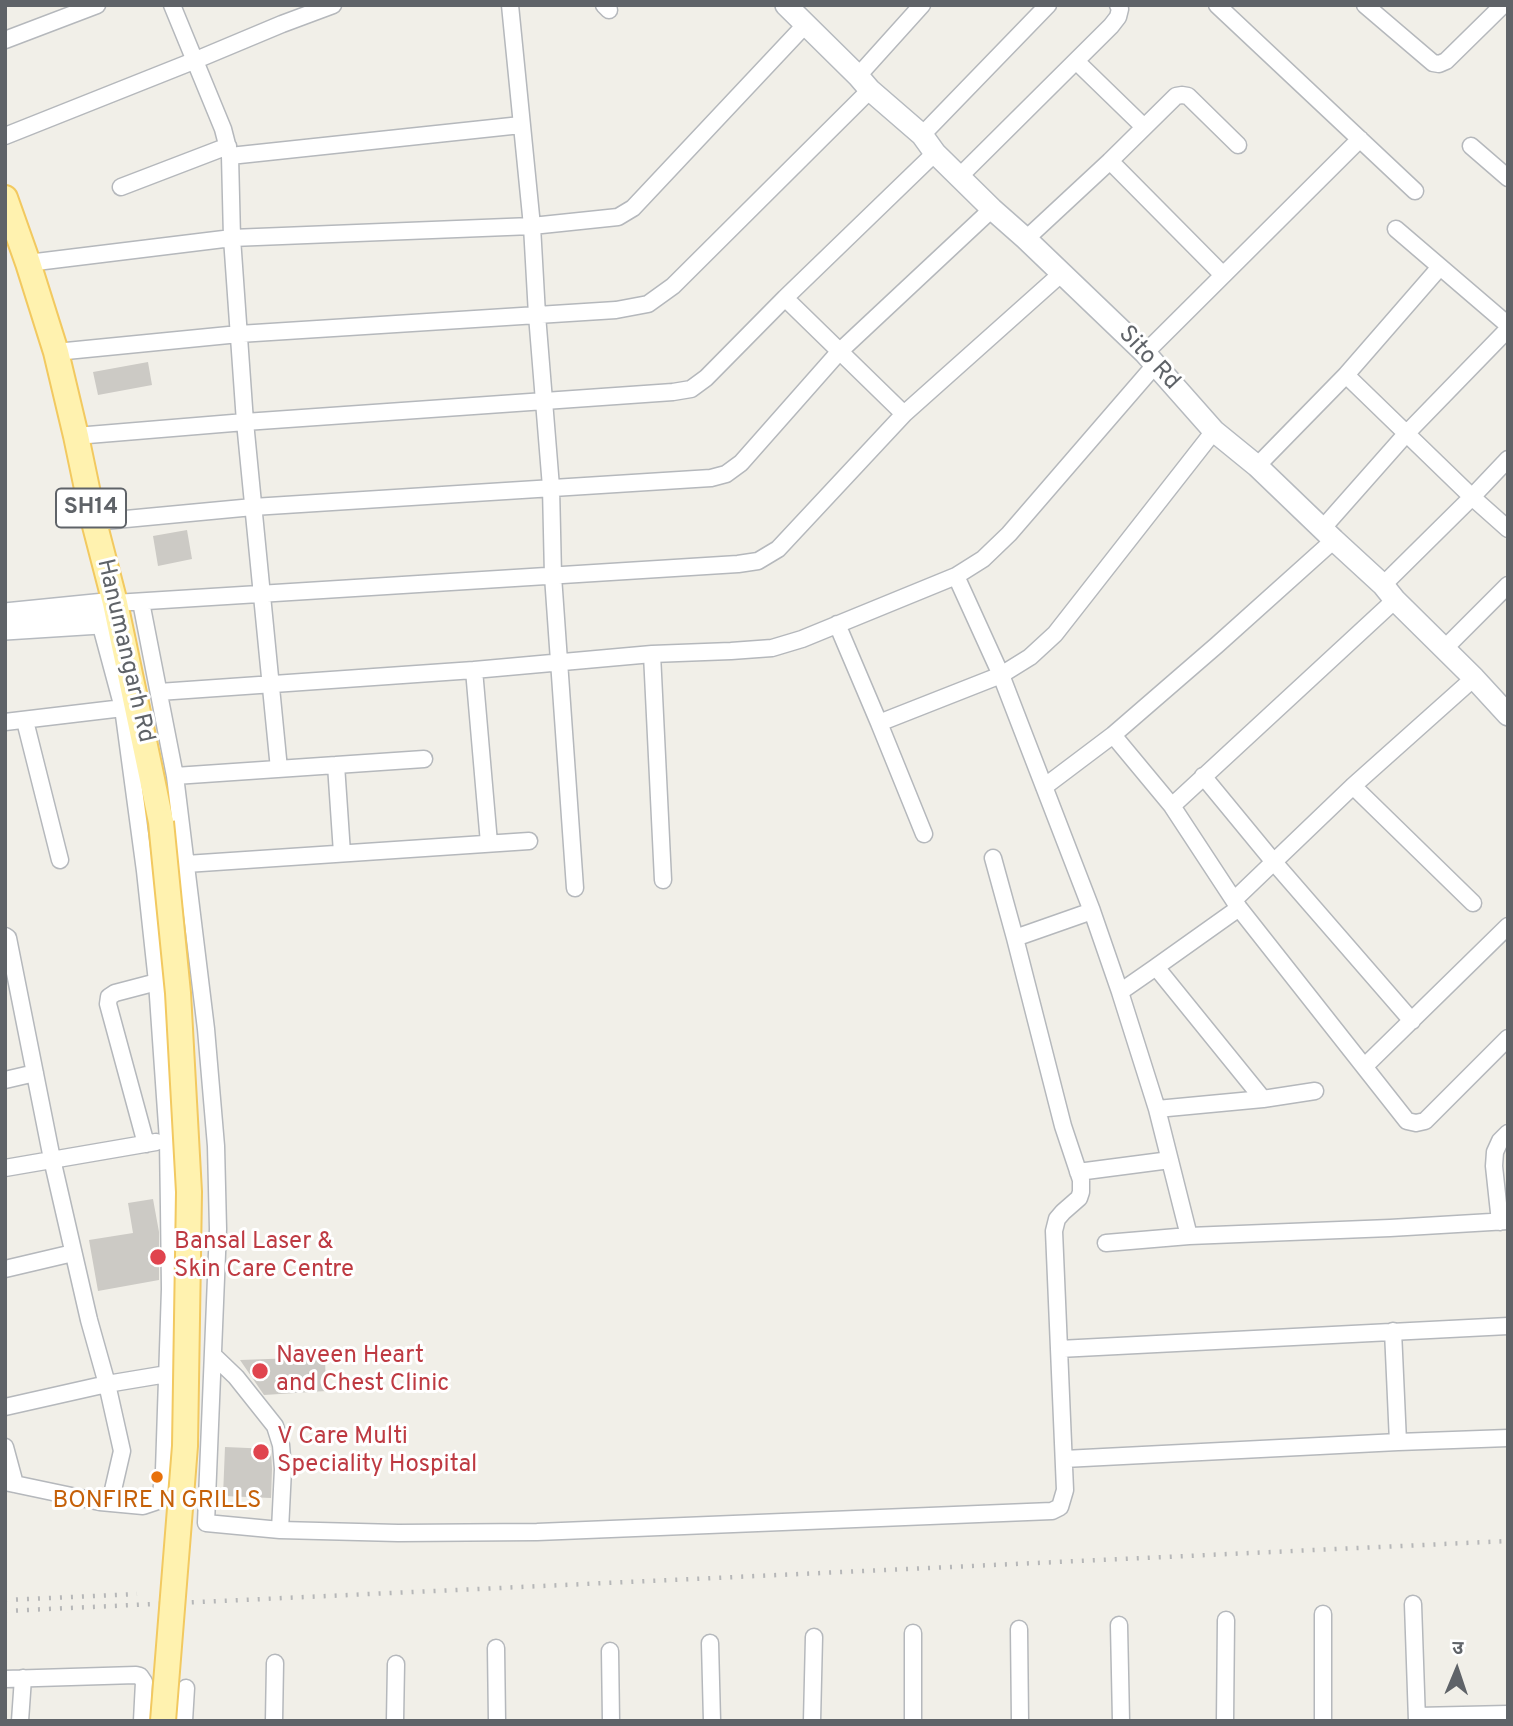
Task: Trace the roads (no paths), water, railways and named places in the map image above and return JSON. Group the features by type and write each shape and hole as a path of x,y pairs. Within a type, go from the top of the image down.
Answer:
{"main road":[{"name":"Sito Rd","path":"786,5 864,83 922,135 935,153 959,177 1150,359 1214,431 1257,466 1505,707"},
{"name":"Hanumangarh Rd","path":"7,206 11,235 28,263 56,352 94,522 107,613 161,822 178,993 189,1192 185,1446 163,1721"},
{"path":"5,614 107,613"},
{"path":"5,629 107,613"}],"street":[{"path":"5,40 97,5"},
{"path":"172,5 196,60 229,151 232,238 245,422 279,769"},
{"path":"5,136 333,5"},
{"path":"510,5 532,226 575,888"},
{"path":"56,352 239,334 616,310 648,304 673,286 864,83 922,5"},
{"path":"922,135 1048,5"},
{"path":"959,177 1118,17 1118,5"},
{"path":"1217,5 1415,191"},
{"path":"1365,5 1433,63 1439,64 1446,61 1503,5"},
{"path":"28,263 232,238 532,226 618,218 633,208 805,25"},
{"path":"1076,61 1144,127"},
{"path":"1026,239 1176,96 1182,95 1192,100 1238,145"},
{"path":"121,187 229,151 521,125"},
{"path":"159,692 474,670 652,654 772,648 802,639 956,576 984,559 1009,534 1150,359 1223,275 1360,139"},
{"path":"1471,146 1508,178"},
{"path":"76,436 673,393 691,389 706,378 935,153"},
{"path":"1110,161 1223,275"},
{"path":"94,522 253,507 711,478 726,474 741,463 839,352 992,209"},
{"path":"1044,787 1113,735 1217,645 1328,534 1406,434 1508,327 1396,229"},
{"path":"1257,466 1346,375 1440,267"},
{"path":"5,1447 10,1483 110,1503 143,1506 155,1502 161,1493 170,1289 168,1140 157,982 145,871 107,613 141,602 758,561 778,550 904,414 1062,273"},
{"path":"785,298 904,414"},
{"path":"1346,375 1508,529"},
{"path":"879,723 1000,675 1030,657 1055,634 1214,431"},
{"path":"1172,806 1389,592 1508,459"},
{"path":"956,576 1000,675 1092,911 1157,1109 1189,1236"},
{"path":"1444,649 1508,585"},
{"path":"141,602 175,776 206,1028 216,1146 218,1229 206,1523"},
{"path":"837,624 924,834"},
{"path":"652,654 663,880"},
{"path":"474,670 489,843"},
{"path":"1120,992 1236,904 1273,861 1474,678"},
{"path":"5,722 123,708"},
{"path":"25,721 60,860"},
{"path":"1113,735 1172,806 1236,904 1408,1121 1425,1121 1508,1038"},
{"path":"175,776 424,759"},
{"path":"336,765 342,853"},
{"path":"1203,776 1412,1021"},
{"path":"1353,786 1474,903"},
{"path":"186,864 529,841"},
{"path":"155,1502 206,1523 280,1530 398,1533 537,1532 1052,1511 1060,1507 1065,1490 1054,1231 1057,1219 1079,1198 1081,1180 1046,1064 993,858"},
{"path":"1015,938 1092,911"},
{"path":"1365,1066 1508,926"},
{"path":"5,936 8,938 73,1253 122,1451 110,1503"},
{"path":"1156,967 1264,1099"},
{"path":"146,1144 108,1004 109,997 115,993 157,982"},
{"path":"5,1080 35,1073"},
{"path":"1157,1109 1264,1099 1315,1091"},
{"path":"1106,1243 1189,1236 1504,1221 1494,1152 1508,1133"},
{"path":"5,1168 168,1140"},
{"path":"1078,1172 1170,1160"},
{"path":"5,1269 73,1253"},
{"path":"1059,1349 1508,1326"},
{"path":"1394,1331 1398,1441"},
{"path":"213,1355 236,1377 275,1426 281,1445 283,1469 280,1530"},
{"path":"5,1407 107,1384 167,1374"},
{"path":"1064,1460 1398,1441 1508,1438"},
{"path":"1413,1604 1417,1718 1508,1714"},
{"path":"1323,1614 1323,1721"},
{"path":"1225,1721 1226,1620"},
{"path":"1119,1625 1121,1721"},
{"path":"1019,1629 1020,1721"},
{"path":"913,1633 913,1721"},
{"path":"812,1721 814,1637"},
{"path":"710,1643 712,1721"},
{"path":"496,1648 497,1721"},
{"path":"610,1651 611,1721"},
{"path":"274,1721 275,1663"},
{"path":"395,1721 396,1664"},
{"path":"5,1679 140,1676 144,1682 142,1721"},
{"path":"20,1721 23,1678"},
{"path":"184,1721 186,1688"}],"railway":[{"path":"5,1611 1508,1541"},
{"path":"5,1600 137,1594"}],"place":[{"name":"Bansal Laser & Skin Care Centre","path":"158,1257"},
{"name":"Naveen Heart and Chest Clinic","path":"260,1371"},
{"name":"V Care Multi Speciality Hospital","path":"261,1452"},
{"name":"BONFIRE N GRILLS","path":"157,1477"}]}
